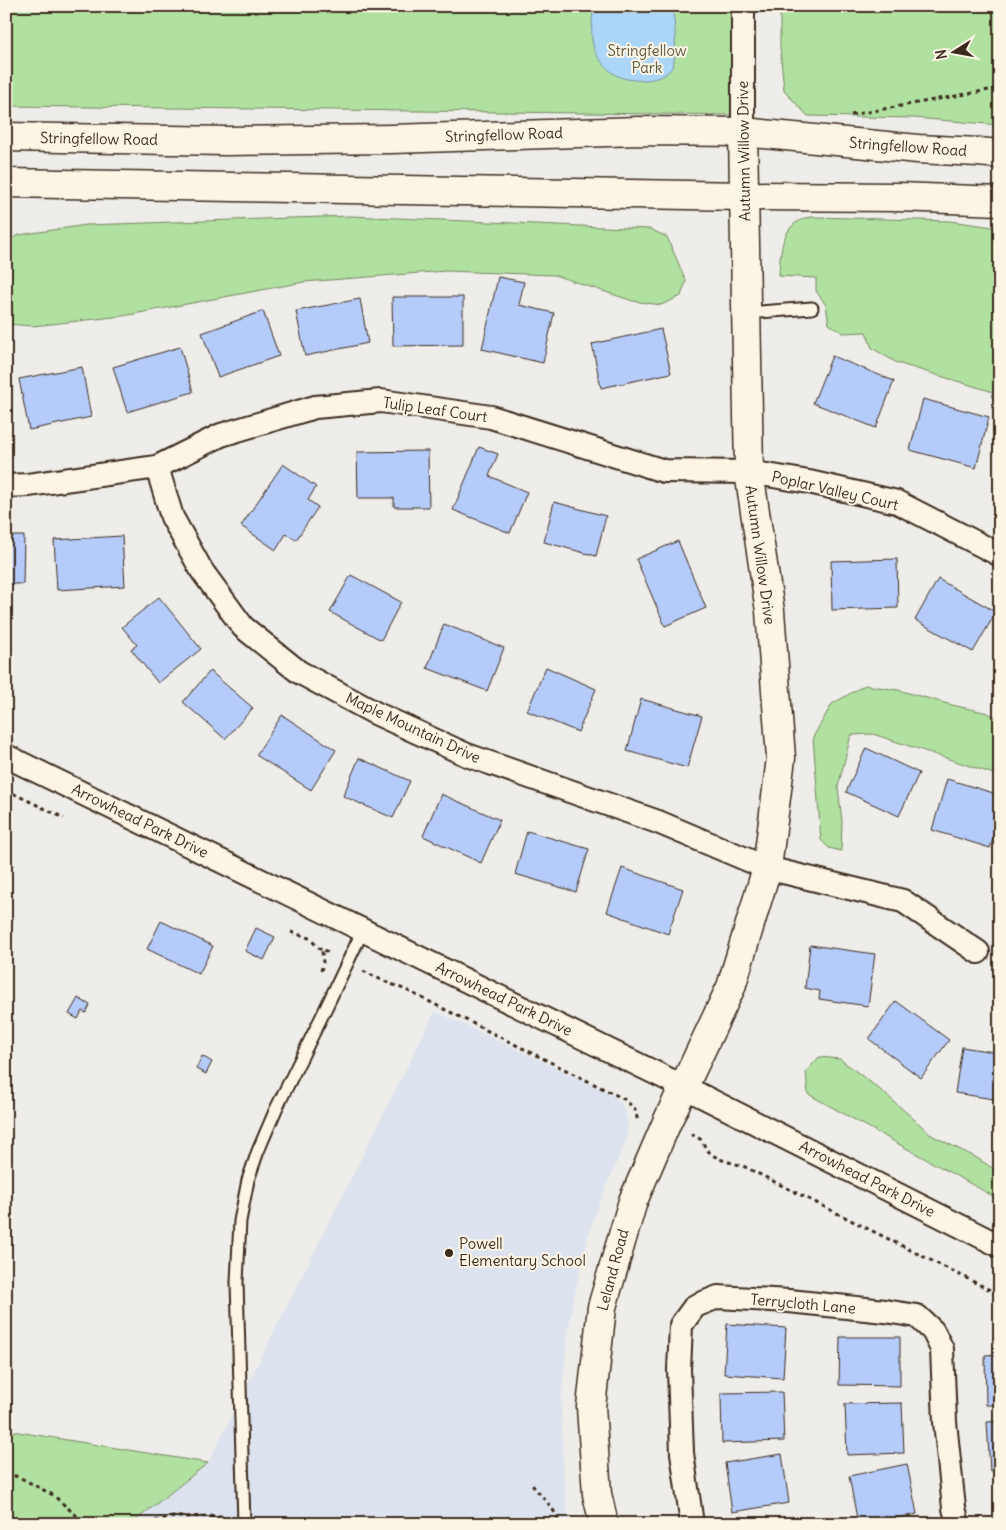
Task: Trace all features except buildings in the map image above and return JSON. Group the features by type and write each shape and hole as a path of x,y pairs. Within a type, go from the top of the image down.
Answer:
{"main road":[{"name":"Stringfellow Road","path":"6,137 227,141 392,139 638,131 743,132 918,150 1000,154"},
{"name":"Autumn Willow Drive","path":"684,1086 731,987 767,868 781,758 770,611 749,472 743,132"},
{"path":"6,183 898,197 1000,201"},
{"name":"Leland Road","path":"604,1524 597,1494 591,1407 602,1307 633,1200 684,1086"}],"street":[{"name":"Autumn Willow Drive","path":"743,6 743,132"},
{"name":"Tulip Leaf Court","path":"6,486 28,485 157,468 221,435 315,407 381,401 491,417 664,471 749,472"},
{"name":"Maple Mountain Drive","path":"157,468 172,517 202,571 243,627 299,672 374,713 467,754 658,822 767,868 903,901 978,952"},
{"name":"Poplar Valley Court","path":"749,472 809,482 897,502 1000,555"},
{"name":"Arrowhead Park Drive","path":"6,756 684,1086 1000,1246"},
{"name":"Terrycloth Lane","path":"692,1524 682,1454 679,1370 681,1325 695,1306 718,1297 789,1301 917,1316 933,1331 942,1349 945,1422 954,1508 958,1524"}],"lane":[{"path":"746,313 812,308"},
{"path":"244,1519 237,1282 240,1221 248,1180 276,1109 362,930"}],"path":[{"path":"848,115 1000,88"},
{"path":"6,790 64,818"},
{"path":"291,932 309,938 322,951 324,950 384,982 414,994 624,1099 636,1111 643,1110 702,1140 704,1147 718,1159 743,1166 1000,1295"},
{"path":"6,1473 21,1478 53,1495 86,1524"},
{"path":"532,1486 552,1508 561,1524"},
{"path":"138,1524 174,1517 244,1519"}],"shaded area":[{"name":"Powell Elementary School","path":"435,1011 608,1092 621,1103 627,1118 626,1140 598,1206 588,1237 573,1301 568,1334 561,1400 563,1468 569,1524 131,1524 208,1463"}],"green space":[{"name":"Stringfellow Park","path":"6,6 743,6 743,115 6,106"},
{"path":"780,6 1000,6 1000,125 914,118 808,116 784,91 780,47"},
{"path":"351,216 650,229 667,237 686,281 681,296 661,305 633,301 554,275 446,271 304,282 123,316 33,326 6,324 6,241 19,235 86,225"},
{"path":"804,218 950,221 1000,228 1000,394 897,363 872,348 866,332 843,333 829,324 826,305 816,291 816,278 779,276 783,243 790,229 795,223"},
{"path":"865,685 898,690 988,713 1000,720 1000,776 873,734 851,735 838,787 842,821 841,851 829,848 821,840 813,737 832,704"},
{"path":"819,1057 840,1059 883,1092 933,1136 977,1158 1000,1173 1000,1200 808,1094 806,1072"},
{"path":"6,1430 208,1463 131,1524 6,1524"}],"water":[{"path":"593,6 672,6 675,28 675,54 672,67 668,72 654,79 637,80 622,78 608,69 599,58 593,45"}],"place":[{"name":"Powell Elementary School","path":"449,1253"}]}
